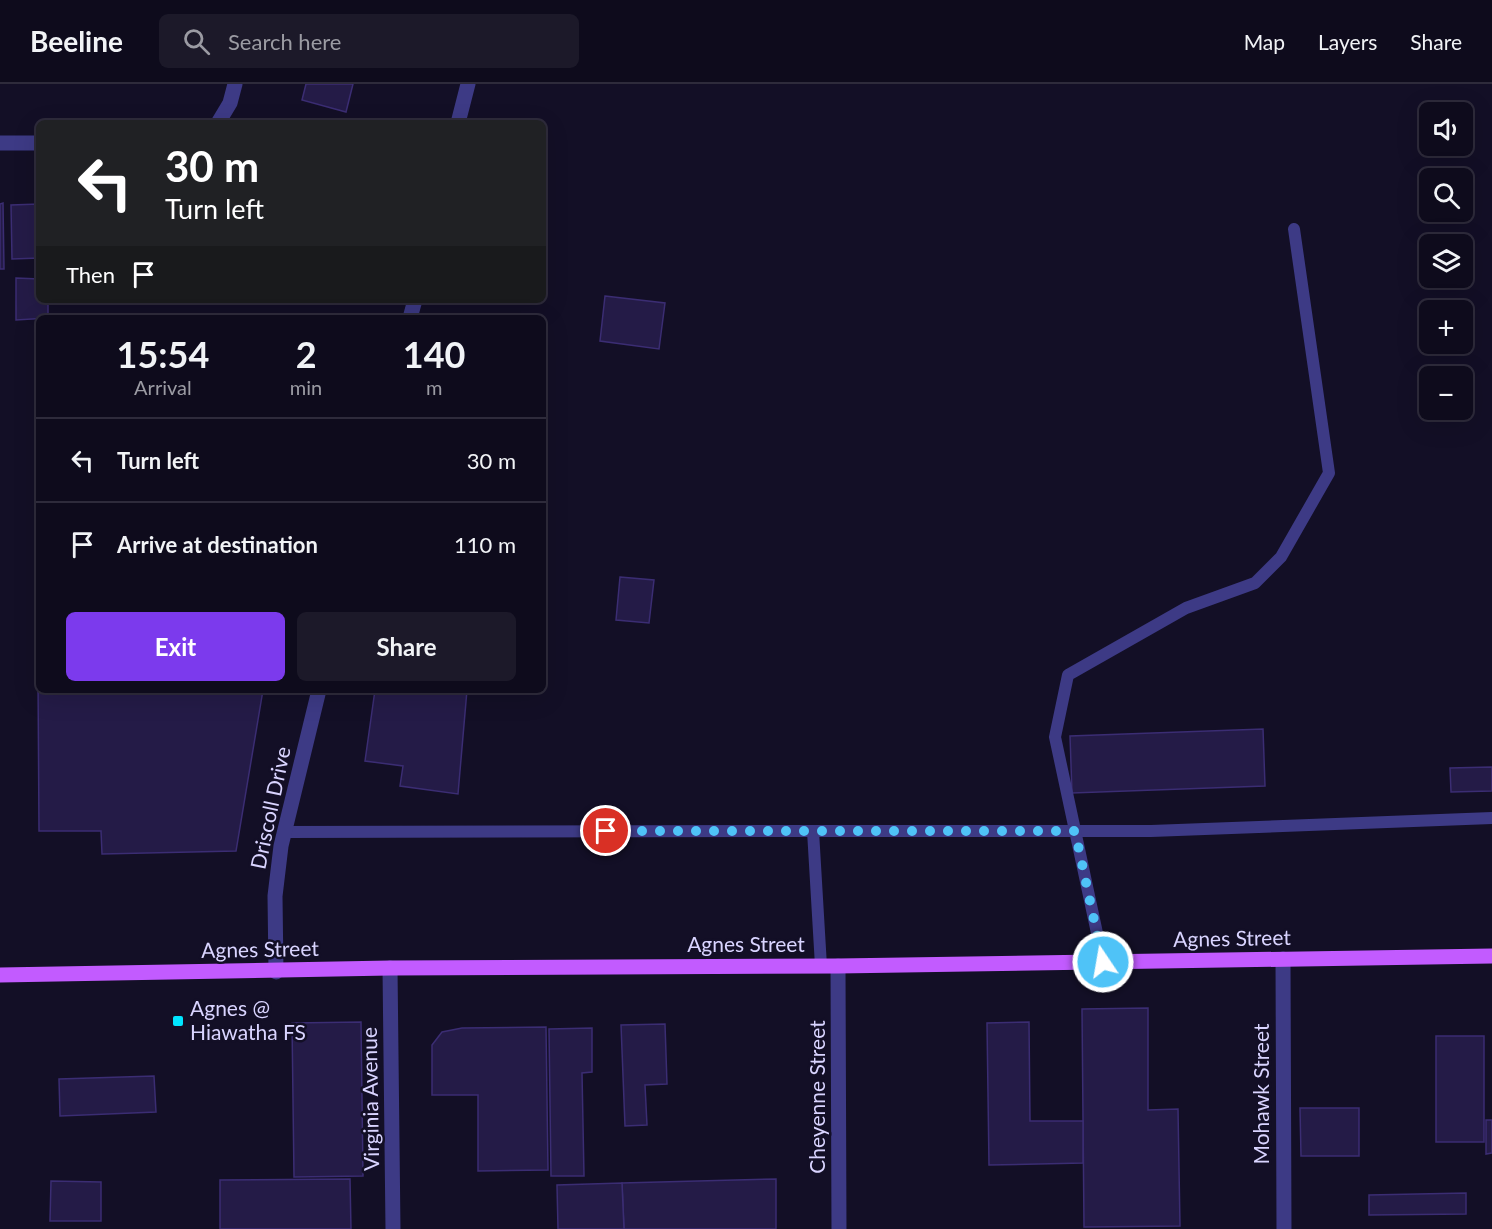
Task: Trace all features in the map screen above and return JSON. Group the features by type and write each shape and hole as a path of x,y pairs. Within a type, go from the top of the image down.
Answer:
{"main road":[{"name":"Agnes Street","path":"0,975 276,972 390,968 838,966 1492,956"}],"street":[{"path":"220,120 230,103 235,84"},
{"path":"459,120 468,84"},
{"path":"0,143 36,143"},
{"name":"Driscoll Drive","path":"276,972 275,896 284,832 318,693"},
{"name":"Mohawk Street","path":"1283,959 1284,1229"},
{"name":"Cheyenne Street","path":"838,966 839,1229"},
{"name":"Virginia Avenue","path":"390,968 393,1229"}],"lane":[{"path":"1103,962 1054,737 1068,675 1186,608 1255,583 1281,557 1329,473 1294,230"},
{"path":"284,832 1151,831 1492,818"},
{"path":"813,831 821,966"}],"building":[{"path":"306,84 353,84 346,112 302,100"},
{"path":"3,203 4,269 0,269 0,204"},
{"path":"36,204 36,258 12,259 11,205"},
{"path":"16,278 36,279 36,303 48,303 48,315 36,315 36,319 16,320"},
{"path":"605,296 665,303 659,349 600,341"},
{"path":"620,577 654,580 649,623 616,620"},
{"path":"38,693 262,693 236,851 102,854 101,831 39,831"},
{"path":"375,693 467,693 458,794 400,786 403,766 365,761"},
{"path":"1263,729 1265,786 1072,793 1070,736"},
{"path":"1492,767 1492,791 1451,792 1450,768"},
{"path":"1148,1008 1148,1110 1178,1109 1180,1226 1084,1227 1082,1009"},
{"path":"361,1022 363,1176 294,1177 292,1023"},
{"path":"1029,1022 1030,1121 1083,1121 1083,1163 989,1165 987,1023"},
{"path":"665,1024 667,1084 645,1085 647,1125 625,1126 621,1025"},
{"path":"546,1027 548,1170 478,1171 478,1095 432,1095 432,1045 442,1032 462,1028"},
{"path":"592,1028 592,1072 582,1073 584,1176 551,1176 549,1029"},
{"path":"1436,1036 1484,1036 1484,1142 1436,1142"},
{"path":"154,1076 156,1112 60,1116 59,1079"},
{"path":"1300,1108 1359,1108 1359,1156 1301,1156"},
{"path":"1486,1120 1492,1120 1492,1153 1486,1154"},
{"path":"350,1179 351,1229 220,1229 220,1180"},
{"path":"776,1179 776,1229 624,1229 622,1183"},
{"path":"51,1181 101,1182 101,1221 50,1221"},
{"path":"622,1183 624,1229 558,1229 557,1185"},
{"path":"1466,1193 1466,1214 1369,1215 1369,1195"}],"place":[{"name":"Agnes @ Hiawatha FS","path":"178,1021"}],"route":[{"path":"606,831 1075,831 1103,962"}]}
